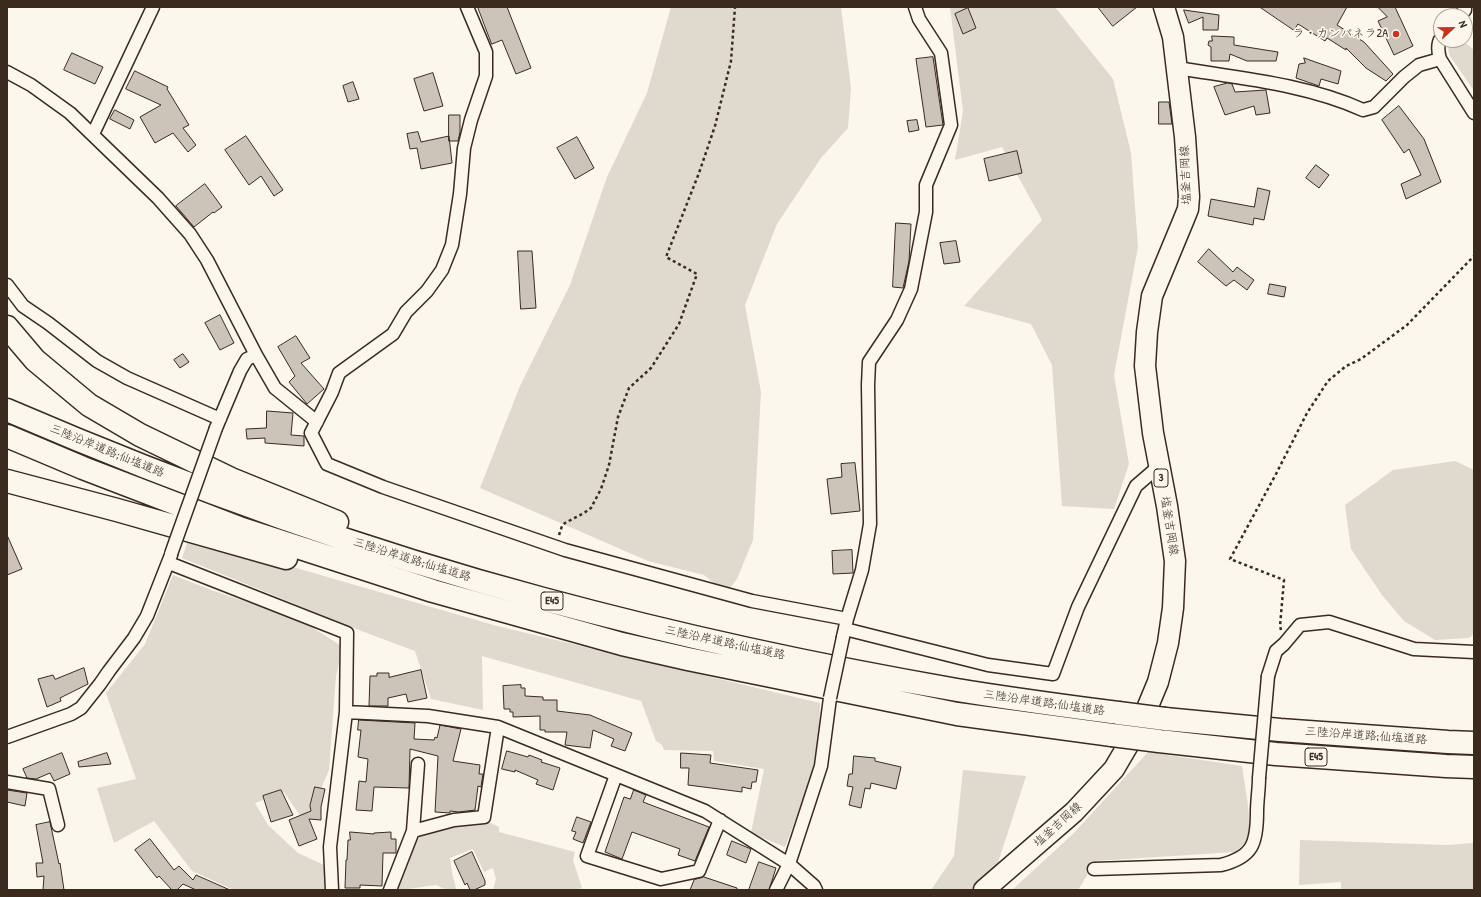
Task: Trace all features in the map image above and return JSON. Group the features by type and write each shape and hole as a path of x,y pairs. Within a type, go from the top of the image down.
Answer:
{"highway":[{"path":"7,327 35,360 89,405 140,435 252,488 366,534 542,599"},
{"name":"三陸沿岸道路;仙塩道路","path":"7,410 73,438 250,507 361,544 542,599 694,637 832,666 959,690 1118,713 1280,730 1474,743"},
{"name":"三陸沿岸道路;仙塩道路","path":"7,436 83,468 242,529 433,591 622,644 688,659 949,712 1112,735 1276,754 1438,766 1474,767"},
{"path":"7,481 125,512 324,569 546,622"}],"main road":[{"name":"塩釜吉岡線","path":"984,890 1074,812 1114,769 1141,723 1158,682 1168,643 1173,608 1175,561 1167,506 1158,467 1145,366 1147,332 1152,296 1188,209 1188,180 1173,37 1164,7"}],"street":[{"path":"93,134 153,7"},
{"path":"468,7 486,52 486,76 471,120 464,148 460,194 452,245 442,270 427,291 406,312 393,334 339,373 332,392 311,433 327,464 383,487 565,550 845,628 988,664 1053,674 1078,607 1136,486 1158,467"},
{"path":"776,890 789,864 821,766 830,698 845,628 862,570 870,524 869,362 897,320 911,289 926,212 926,185 951,125 941,53 919,19 915,7"},
{"path":"1438,48 1440,59 1474,114"},
{"path":"1177,68 1290,87 1342,100 1363,110 1374,107 1404,77 1419,65 1440,59"},
{"path":"7,72 31,85 70,113 158,198 190,234 207,260 256,355 275,388 317,422"},
{"path":"7,285 23,306 48,323 97,361 218,424"},
{"path":"7,737 71,714 81,708 134,638 147,616 170,558 218,424 240,371 247,359 256,355"},
{"path":"170,558 347,633 346,712 330,847 332,890"},
{"path":"1094,869 1221,865 1235,862 1245,855 1252,847 1256,833 1259,778 1268,676 1276,651 1300,625 1329,622 1414,649 1474,652"},
{"path":"346,712 428,716 498,727 705,811 789,864 814,886 816,890"},
{"path":"413,831 454,820 484,817 498,727"},
{"path":"390,890 413,831 418,764"},
{"path":"616,775 587,856 661,880 699,872 720,820"},
{"path":"7,782 49,789 58,825"}],"path":[{"path":"559,535 562,526 565,523 584,513 590,508 601,489 609,465 618,417 629,388 651,368 679,324 697,274 666,257 699,173 715,126 731,61 735,7"},
{"path":"1284,644 1280,626 1284,580 1230,559 1307,413 1328,381 1346,366 1361,359 1407,325 1474,256"}],"shaded area":[{"path":"671,7 841,7 851,88 848,128 821,158 777,224 745,305 761,392 753,540 737,579 726,593 704,575 648,561 480,488 520,386 570,285 607,177 647,93"},
{"path":"950,7 1055,7 1113,79 1131,153 1138,247 1114,375 1129,464 1114,509 1062,506 1052,365 1031,324 964,306 1042,220 1002,147 955,160 963,111"},
{"path":"1474,47 1474,91 1450,56 1448,49 1473,49"},
{"path":"1455,461 1474,470 1474,634 1469,638 1435,640 1404,621 1382,595 1351,549 1345,505 1393,470"},
{"path":"189,537 497,626 820,703 818,761 785,847 751,833 764,769 714,761 713,751 664,750 662,745 656,741 641,701 482,656 483,710 431,699 415,651 364,632 182,558"},
{"path":"173,575 211,590 299,619 343,647 336,676 329,770 309,816 301,817 284,792 255,803 268,825 298,853 324,865 326,890 234,890 192,871 154,821 114,843 97,788 136,779 106,693 145,644"},
{"path":"1148,752 1242,766 1249,816 1248,834 1243,845 1235,852 1096,861 1078,890 1012,890 1073,834"},
{"path":"963,770 1026,776 996,869 971,890 931,890 954,856"},
{"path":"486,821 499,827 499,832 575,852 573,860 582,888 575,890 493,890 496,879 493,868 484,872 473,849 450,858 456,888 455,890 447,890 436,885 401,890 398,888 416,836 450,825"},
{"path":"1300,840 1446,845 1474,843 1474,890 1341,890 1341,882 1299,885"}],"building":[{"path":"478,7 507,7 531,68 516,74 502,40 492,44"},
{"path":"1098,7 1137,7 1113,26"},
{"path":"1260,7 1347,7 1337,25 1364,42 1393,74 1386,81 1366,68 1346,48 1346,50 1327,38 1325,41 1298,24 1294,30"},
{"name":"ラ・カンパネラ2A","path":"1378,7 1395,7 1413,46 1394,55 1378,21 1387,17"},
{"path":"968,8 976,28 963,34 955,14"},
{"path":"1184,10 1219,15 1218,30 1203,30 1203,17 1189,23"},
{"path":"1212,36 1234,37 1234,45 1278,52 1276,61 1247,61 1230,54 1229,61 1211,61 1211,47 1208,45 1209,41 1212,41"},
{"path":"72,53 103,67 95,84 64,70"},
{"path":"933,57 943,125 926,127 916,59"},
{"path":"1304,58 1341,71 1338,84 1321,79 1319,86 1296,78 1299,64 1305,63"},
{"path":"135,71 168,87 167,89 189,125 183,128 196,145 188,152 173,133 155,143 140,117 161,105 126,89"},
{"path":"433,73 443,106 424,111 414,79"},
{"path":"353,82 359,99 348,102 343,86"},
{"path":"1228,83 1232,84 1235,92 1266,90 1270,113 1256,115 1254,106 1225,115 1214,87"},
{"path":"1159,102 1169,102 1172,124 1159,124"},
{"path":"1399,106 1424,139 1441,182 1406,199 1401,184 1421,175 1409,149 1404,153 1382,120"},
{"path":"115,110 134,120 130,129 110,119"},
{"path":"449,115 460,115 460,132 458,141 449,141"},
{"path":"917,120 919,130 909,132 907,121"},
{"path":"418,132 421,142 449,136 452,163 421,169 417,148 410,149 407,134"},
{"path":"246,136 283,190 274,196 261,176 249,185 225,150"},
{"path":"577,137 594,168 575,179 557,148"},
{"path":"1017,151 1022,173 989,181 984,159"},
{"path":"1316,165 1329,175 1319,188 1306,178"},
{"path":"205,184 222,207 194,227 176,206"},
{"path":"1258,188 1270,191 1264,220 1254,218 1253,225 1208,216 1211,199 1254,207"},
{"path":"896,223 911,224 909,261 903,288 893,287"},
{"path":"956,241 960,262 944,264 940,243"},
{"path":"1209,249 1233,272 1237,267 1254,280 1247,290 1234,280 1226,286 1198,262"},
{"path":"518,251 532,251 536,308 521,309"},
{"path":"1270,284 1286,287 1284,297 1268,294"},
{"path":"220,315 234,343 220,350 205,323"},
{"path":"296,336 310,358 301,363 324,389 307,404 289,382 295,376 278,347"},
{"path":"183,354 189,362 180,368 174,360"},
{"path":"267,411 293,413 291,435 304,436 304,446 265,443 265,438 247,439 246,429 266,428"},
{"path":"855,463 860,511 831,514 827,479 842,477 841,464"},
{"path":"7,535 22,569 7,575"},
{"path":"852,550 853,573 833,574 832,551"},
{"path":"84,668 88,684 60,698 61,701 47,707 38,679 53,675 55,679"},
{"path":"421,670 427,698 408,702 406,694 388,698 388,706 369,706 370,676 377,676 377,673 389,673 389,677"},
{"path":"521,685 521,688 525,688 525,696 543,697 543,700 557,700 557,711 590,715 632,733 625,751 611,746 614,739 593,730 590,748 565,745 567,732 545,732 545,730 540,730 540,716 513,717 513,712 510,712 510,709 504,709 503,686"},
{"path":"359,720 415,723 414,739 434,740 435,737 437,738 440,725 461,729 453,761 480,765 479,774 483,774 481,787 478,786 475,810 459,812 450,811 450,813 435,812 438,756 410,749 409,788 374,787 372,811 356,810 359,781 366,782 368,759 358,757 361,730 358,730"},
{"path":"507,751 528,757 529,755 542,760 541,762 560,768 553,790 536,784 538,780 515,770 515,772 502,769"},
{"path":"62,753 70,774 54,781 50,773 36,779 27,778 23,769"},
{"path":"107,753 111,764 79,767 78,762"},
{"path":"681,753 711,755 710,763 758,770 756,782 752,782 751,789 742,787 742,792 688,785 689,768 681,768"},
{"path":"854,756 875,758 875,761 901,767 896,789 871,783 870,789 865,788 861,808 849,805 853,787 847,786 849,774 852,774"},
{"path":"315,787 325,789 321,807 321,820 309,819 317,839 299,846 289,820 311,811 310,806"},
{"path":"7,790 27,793 25,806 7,802"},
{"path":"281,790 293,815 271,822 263,796"},
{"path":"634,790 646,795 643,802 709,827 695,861 678,855 680,849 632,832 622,859 605,852 624,797 630,799"},
{"path":"577,817 591,822 583,843 573,839 576,832 572,831"},
{"path":"50,822 59,864 60,863 64,890 43,890 44,876 37,877 36,863 43,863 36,825"},
{"path":"350,832 374,834 391,832 391,839 396,839 396,853 383,853 382,886 360,885 360,888 345,888 346,860"},
{"path":"150,839 174,870 179,866 193,880 196,875 230,890 196,890 183,884 177,890 172,890 159,876 157,878 135,850"},
{"path":"732,841 751,849 746,863 727,855"},
{"path":"472,852 485,881 485,885 474,890 470,890 467,883 465,885 454,861"},
{"path":"759,862 776,868 769,890 749,890"},
{"path":"704,877 737,888 737,890 690,890 694,880"}],"place":[{"name":"ラ・カンパネラ2A","path":"1396,34"}]}
